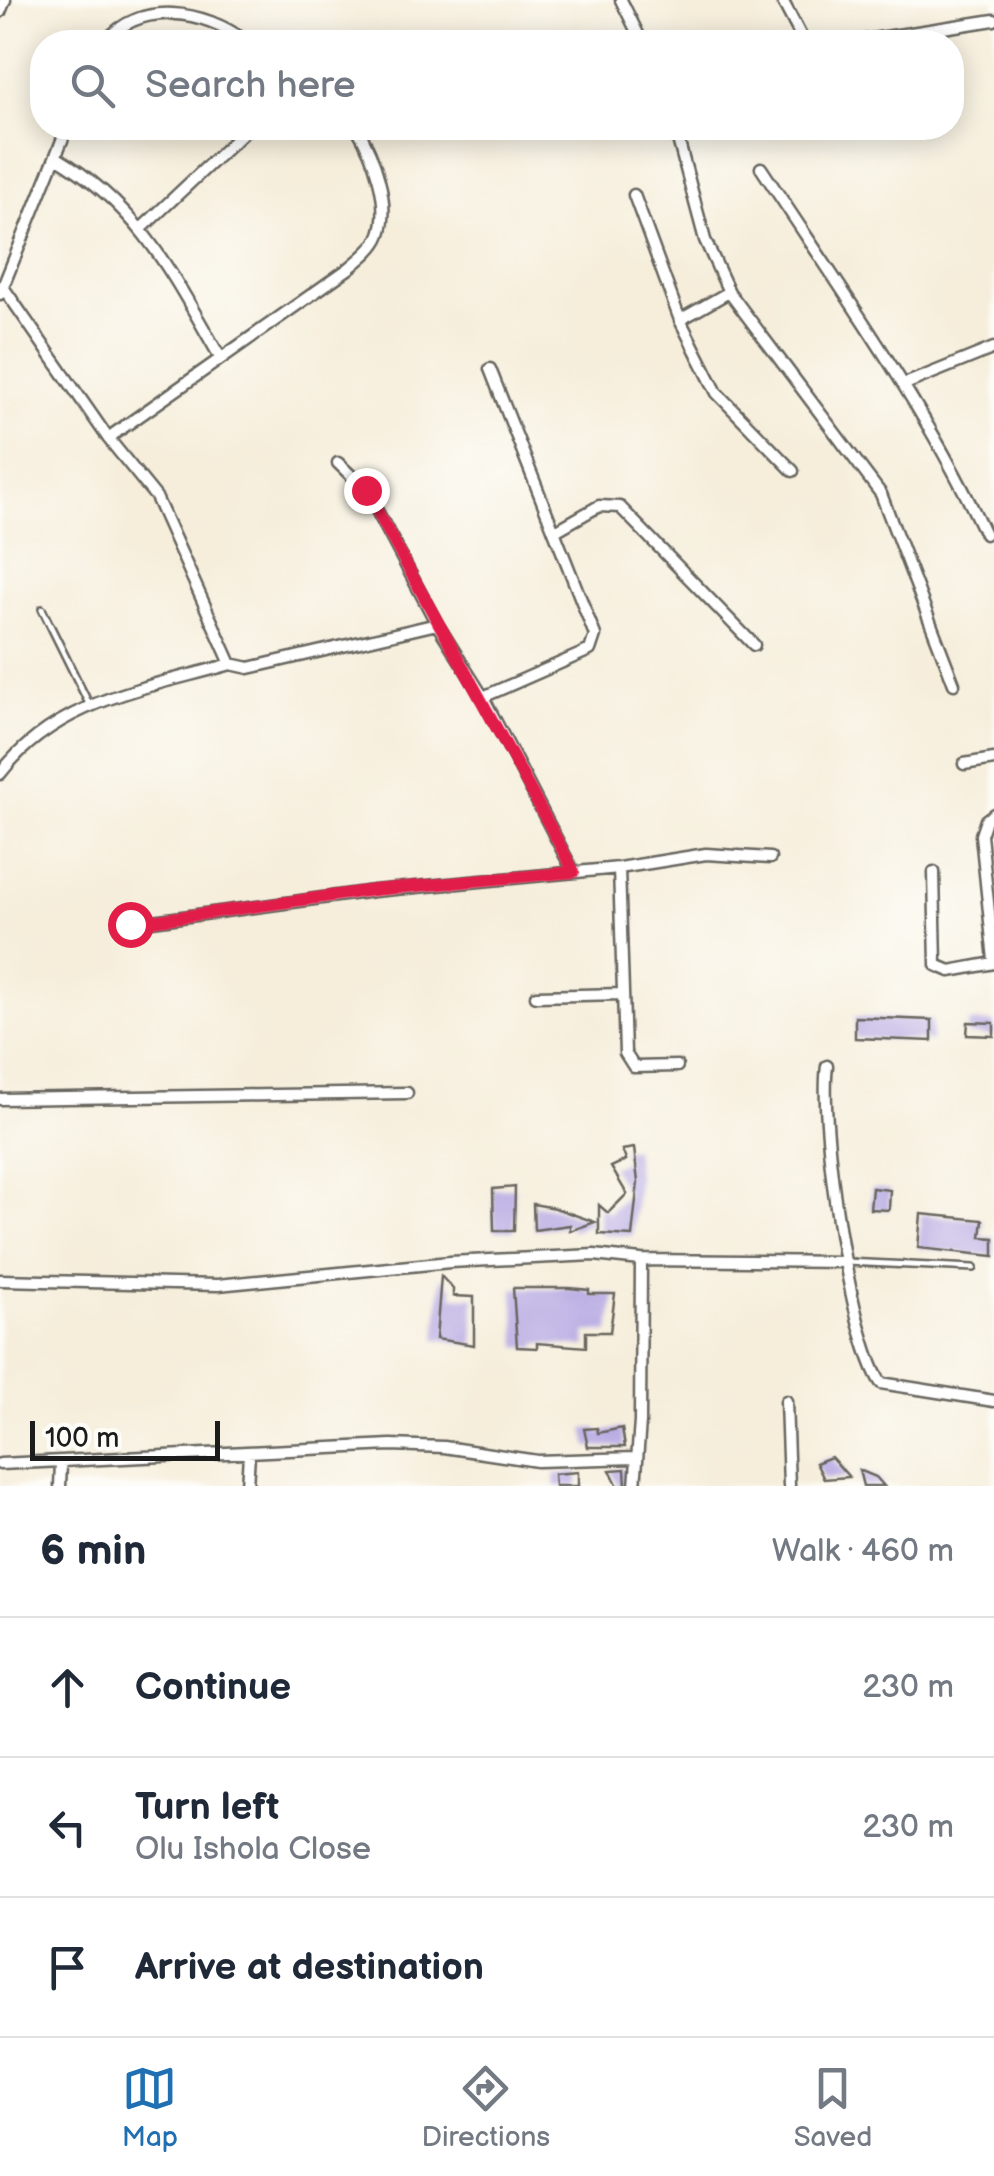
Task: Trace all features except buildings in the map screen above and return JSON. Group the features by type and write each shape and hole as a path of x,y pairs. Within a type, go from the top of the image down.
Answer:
{"street":[{"path":"0,12 5,0"},
{"path":"621,0 636,30"},
{"path":"782,0 798,30"},
{"path":"115,30 123,19 161,2 179,4 209,16 229,30"},
{"path":"930,30 994,20"},
{"path":"62,140 2,290 156,498 231,664"},
{"path":"142,228 235,140"},
{"path":"108,438 348,269 374,244 380,234 381,195 372,157 363,140"},
{"path":"677,140 706,240 729,292 881,494 954,684"},
{"path":"56,157 98,182 142,228 220,357"},
{"path":"760,168 904,384 956,473 985,534"},
{"path":"634,195 680,320 717,393 793,471"},
{"path":"680,320 729,292"},
{"path":"904,384 994,348"},
{"path":"483,697 595,644 557,530 490,370"},
{"path":"338,463 366,490 437,624 483,697 574,872"},
{"path":"557,530 598,506 620,507 754,645"},
{"path":"0,774 16,752 54,722 89,704 231,664 248,668 437,624"},
{"path":"964,764 994,760"},
{"path":"934,872 936,965 950,970 994,962 981,835 986,820 994,814"},
{"path":"130,924 374,890 619,868 706,854 770,858"},
{"path":"619,868 628,1060 634,1067 677,1066"},
{"path":"536,996 622,994"},
{"path":"827,1066 823,1095 846,1262 867,1363 881,1384 994,1402"},
{"path":"0,1099 406,1093"},
{"path":"0,1280 218,1285 450,1262 594,1255 641,1260 846,1262"},
{"path":"635,1486 640,1422 641,1260"},
{"path":"786,1401 790,1486"},
{"path":"0,1464 391,1445 444,1446 537,1461 635,1458"},
{"path":"247,1486 249,1454"},
{"path":"60,1486 61,1464"}],"lane":[{"path":"42,609 89,704"},
{"path":"846,1262 974,1268"}],"route":[{"path":"130,924 374,890 574,872 483,697 437,624 366,490"}]}
